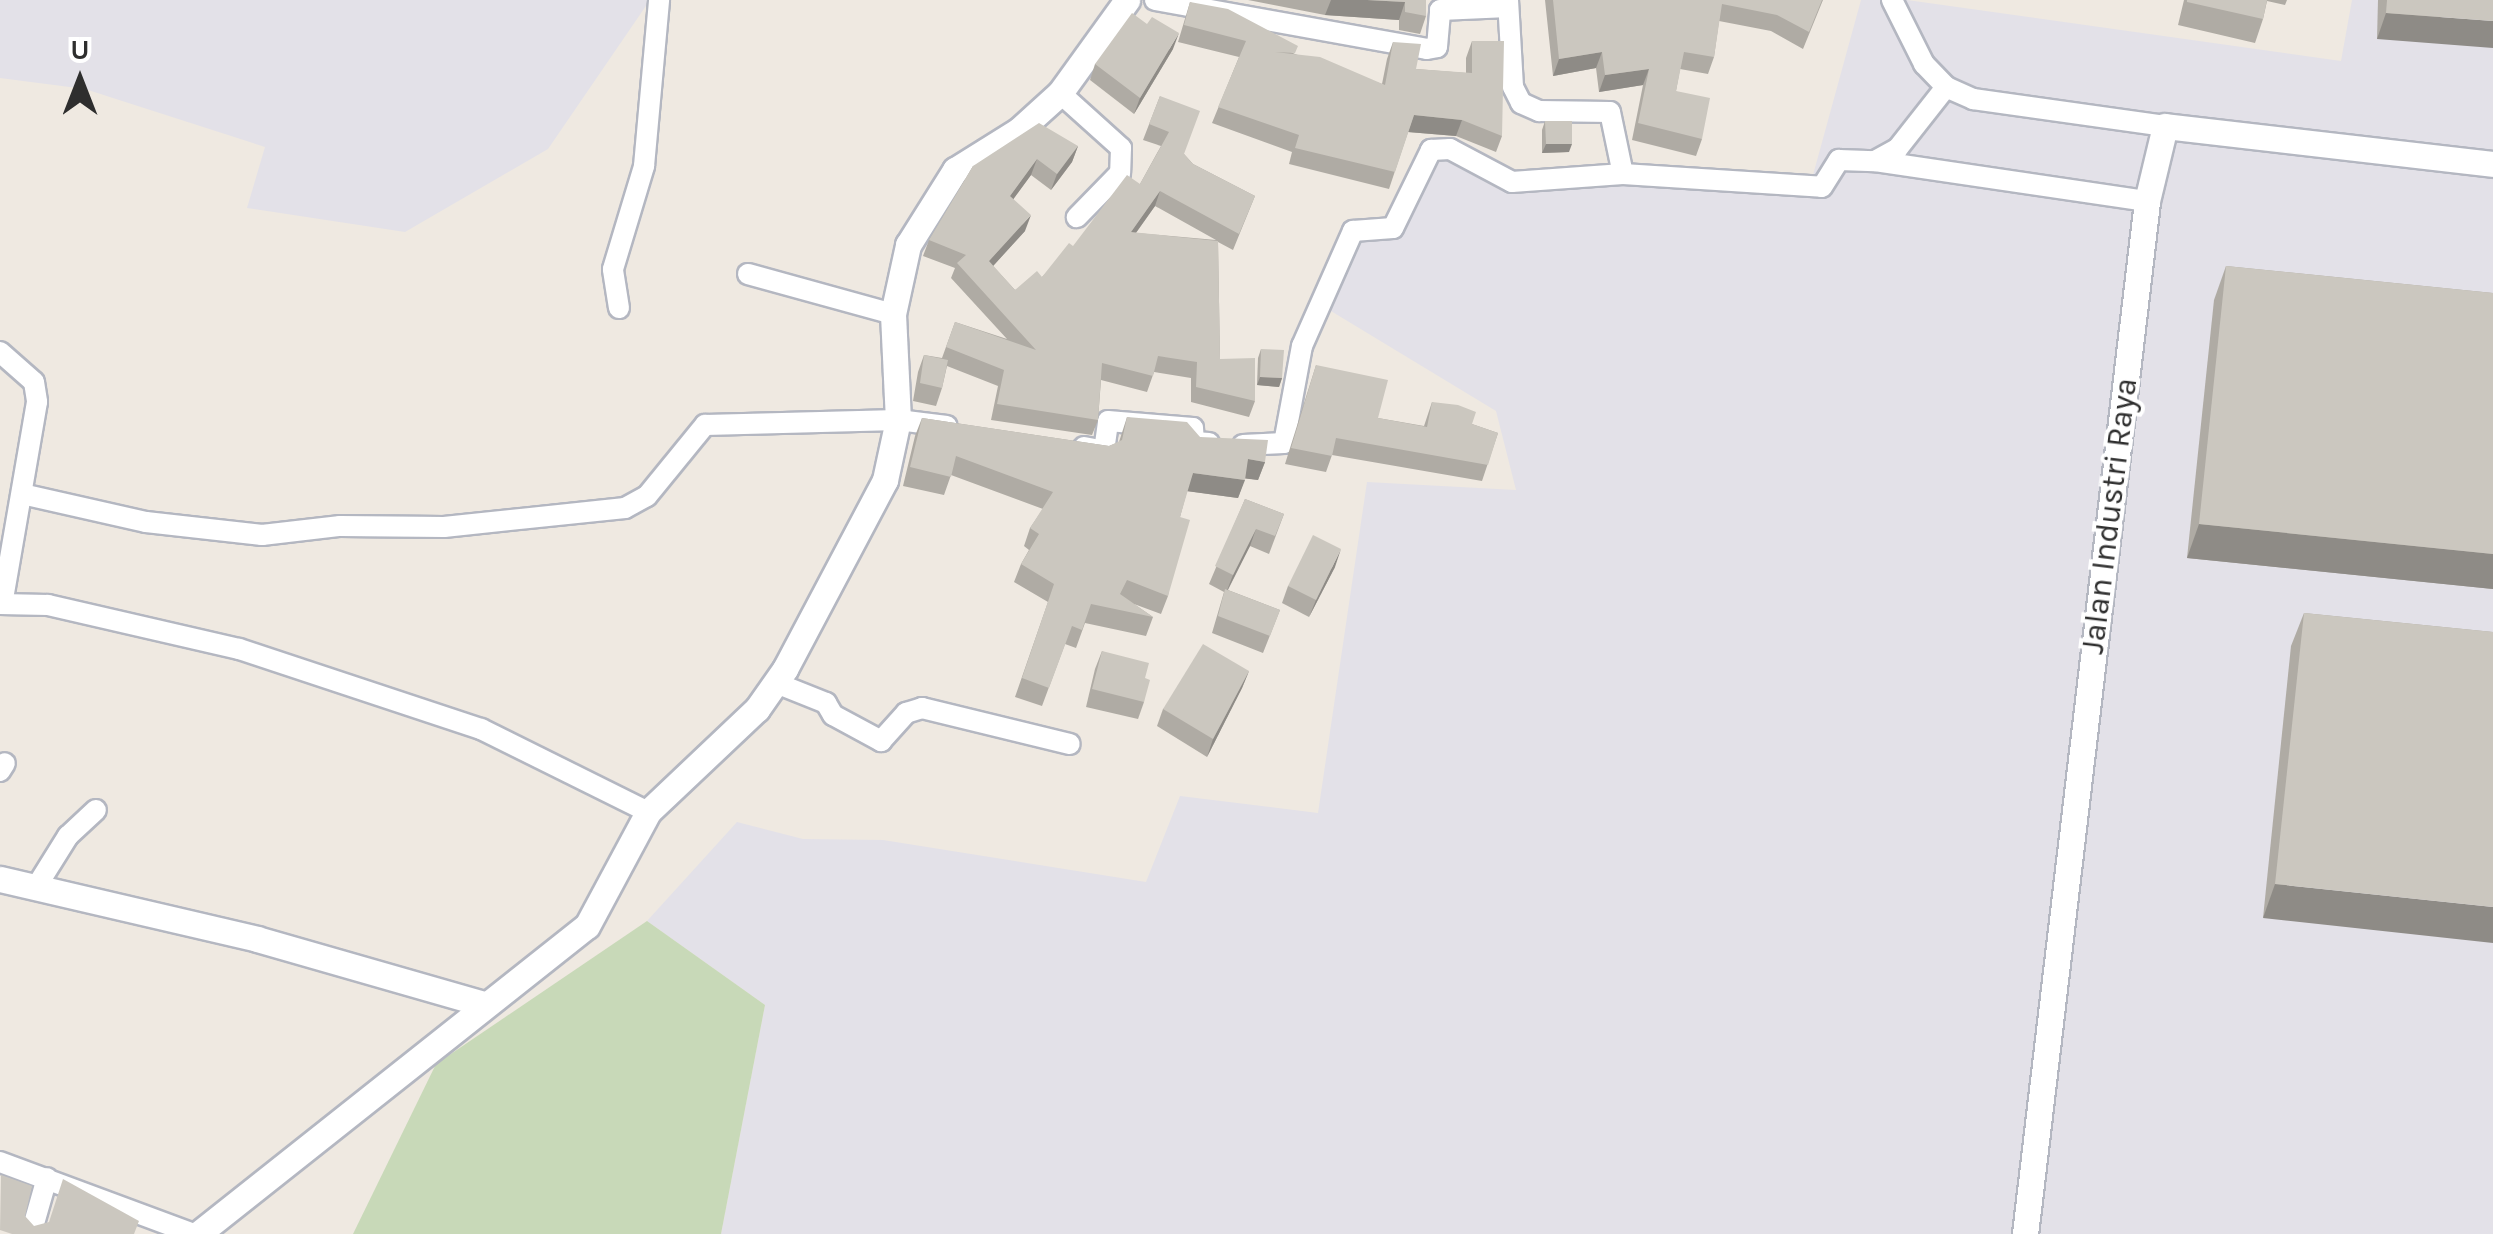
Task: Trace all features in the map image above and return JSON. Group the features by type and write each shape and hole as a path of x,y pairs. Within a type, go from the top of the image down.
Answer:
{"street":[{"path":"619,308 613,268 644,166 660,0"},
{"path":"0,1162 196,1234 587,926 648,812 757,709 776,682 879,496 898,420 893,314 908,245 955,170 1018,130 1060,93 1127,0"},
{"path":"1155,0 1427,49 1437,47 1440,10 1508,4 1514,87 1521,103 1539,111 1610,112 1623,174"},
{"path":"1892,0 1924,64 1946,86 1973,98 2166,126 2493,164"},
{"path":"1875,161 1916,132 1946,86"},
{"path":"1060,93 1122,148 1120,173 1077,217"},
{"name":"Jalan Industri Raya","path":"2025,1234 2147,200 2166,126"},
{"path":"1069,445 1104,451 1108,421 1193,428 1194,442 1281,446 1302,346 1353,231 1393,228 1431,150 1450,149 1512,182 1623,174 1822,187 1847,156 2147,200"},
{"path":"748,274 893,314"},
{"path":"0,352 25,370 35,392 22,494 1,604 48,605 209,640 481,730 648,812"},
{"path":"22,494 146,522 262,536 340,526 444,527 625,508 648,496 706,425 898,420 966,429"},
{"path":"776,682 826,703 833,715 881,741 906,713 922,708 1070,744"},
{"path":"38,884 68,836 96,810"},
{"path":"0,879 38,884 484,1004"},
{"path":"31,1234 47,1178"}],"shaded area":[{"path":"0,0 650,0 548,149 405,232 247,208 265,147 85,89 0,78"},
{"path":"1861,0 1907,0 2341,61 2352,0 2493,0 2493,1234 721,1234 765,1005 647,921 737,822 803,839 883,840 1146,882 1180,796 1318,813 1367,482 1516,490 1496,411 1321,305 1350,232 1392,233 1435,146 1505,184 1810,186"}],"green space":[{"path":"647,921 765,1005 721,1234 353,1234 436,1064"}],"building":[{"path":"1367,0 1426,0 1426,16 1405,12 1405,2"},
{"path":"1553,0 1822,0 1809,32 1777,15 1722,4 1714,57 1684,52 1676,91 1710,98 1702,139 1638,123 1649,69 1605,75 1602,52 1559,59"},
{"path":"2187,0 2267,0 2263,19"},
{"path":"2387,0 2493,0 2493,21 2386,13"},
{"path":"1190,2 1228,9 1298,46 1295,53 1275,52 1320,57 1385,85 1393,42 1421,44 1416,69 1472,73 1472,41 1504,41 1502,136 1462,120 1414,115 1395,172 1295,148 1299,135 1218,107 1246,41 1184,25"},
{"path":"1132,13 1147,24 1152,17 1179,33 1140,98 1095,64"},
{"path":"1160,96 1200,111 1184,154 1193,164 1255,196 1239,234 1160,191 1131,232 1218,241 1220,359 1255,358 1255,401 1196,387 1197,362 1158,356 1153,376 1102,363 1098,420 997,404 1004,370 946,347 955,322 1036,350 957,263 966,255 929,240 973,166 1039,123 1078,146 1057,174 1037,159 1010,196 1031,215 989,261 1015,290 1037,271 1042,277 1069,243 1073,246 1127,175 1140,184 1169,132 1149,124"},
{"path":"1545,121 1572,121 1572,144 1546,144"},
{"path":"2226,266 2493,293 2493,554 2199,524"},
{"path":"1261,349 1284,350 1282,378 1260,377"},
{"path":"924,355 948,360 942,388 920,383"},
{"path":"1316,365 1388,380 1378,418 1427,427 1432,402 1476,412 1472,424 1498,433 1488,465 1336,438 1332,456 1291,448"},
{"path":"1127,417 1187,422 1200,437 1268,440 1265,462 1248,459 1245,480 1193,473 1180,517 1190,520 1168,596 1127,580 1120,594 1153,617 1091,604 1082,630 1072,626 1049,688 1022,678 1054,584 1021,564 1039,534 1030,528 1053,492 956,456 951,477 910,467 922,418 1109,446 1122,440"},
{"path":"1245,499 1284,514 1275,536 1256,529 1233,575 1215,566"},
{"path":"1313,535 1341,549 1316,600 1288,586"},
{"path":"1225,589 1280,610 1270,636 1218,616"},
{"path":"2304,613 2493,632 2493,907 2275,884"},
{"path":"1203,644 1249,671 1213,739 1163,709"},
{"path":"1102,651 1149,663 1145,678 1150,680 1144,702 1092,689"},
{"path":"1,1175 32,1186 25,1216 34,1226 49,1222 63,1179 139,1221 134,1234 12,1234 0,1230"}]}
